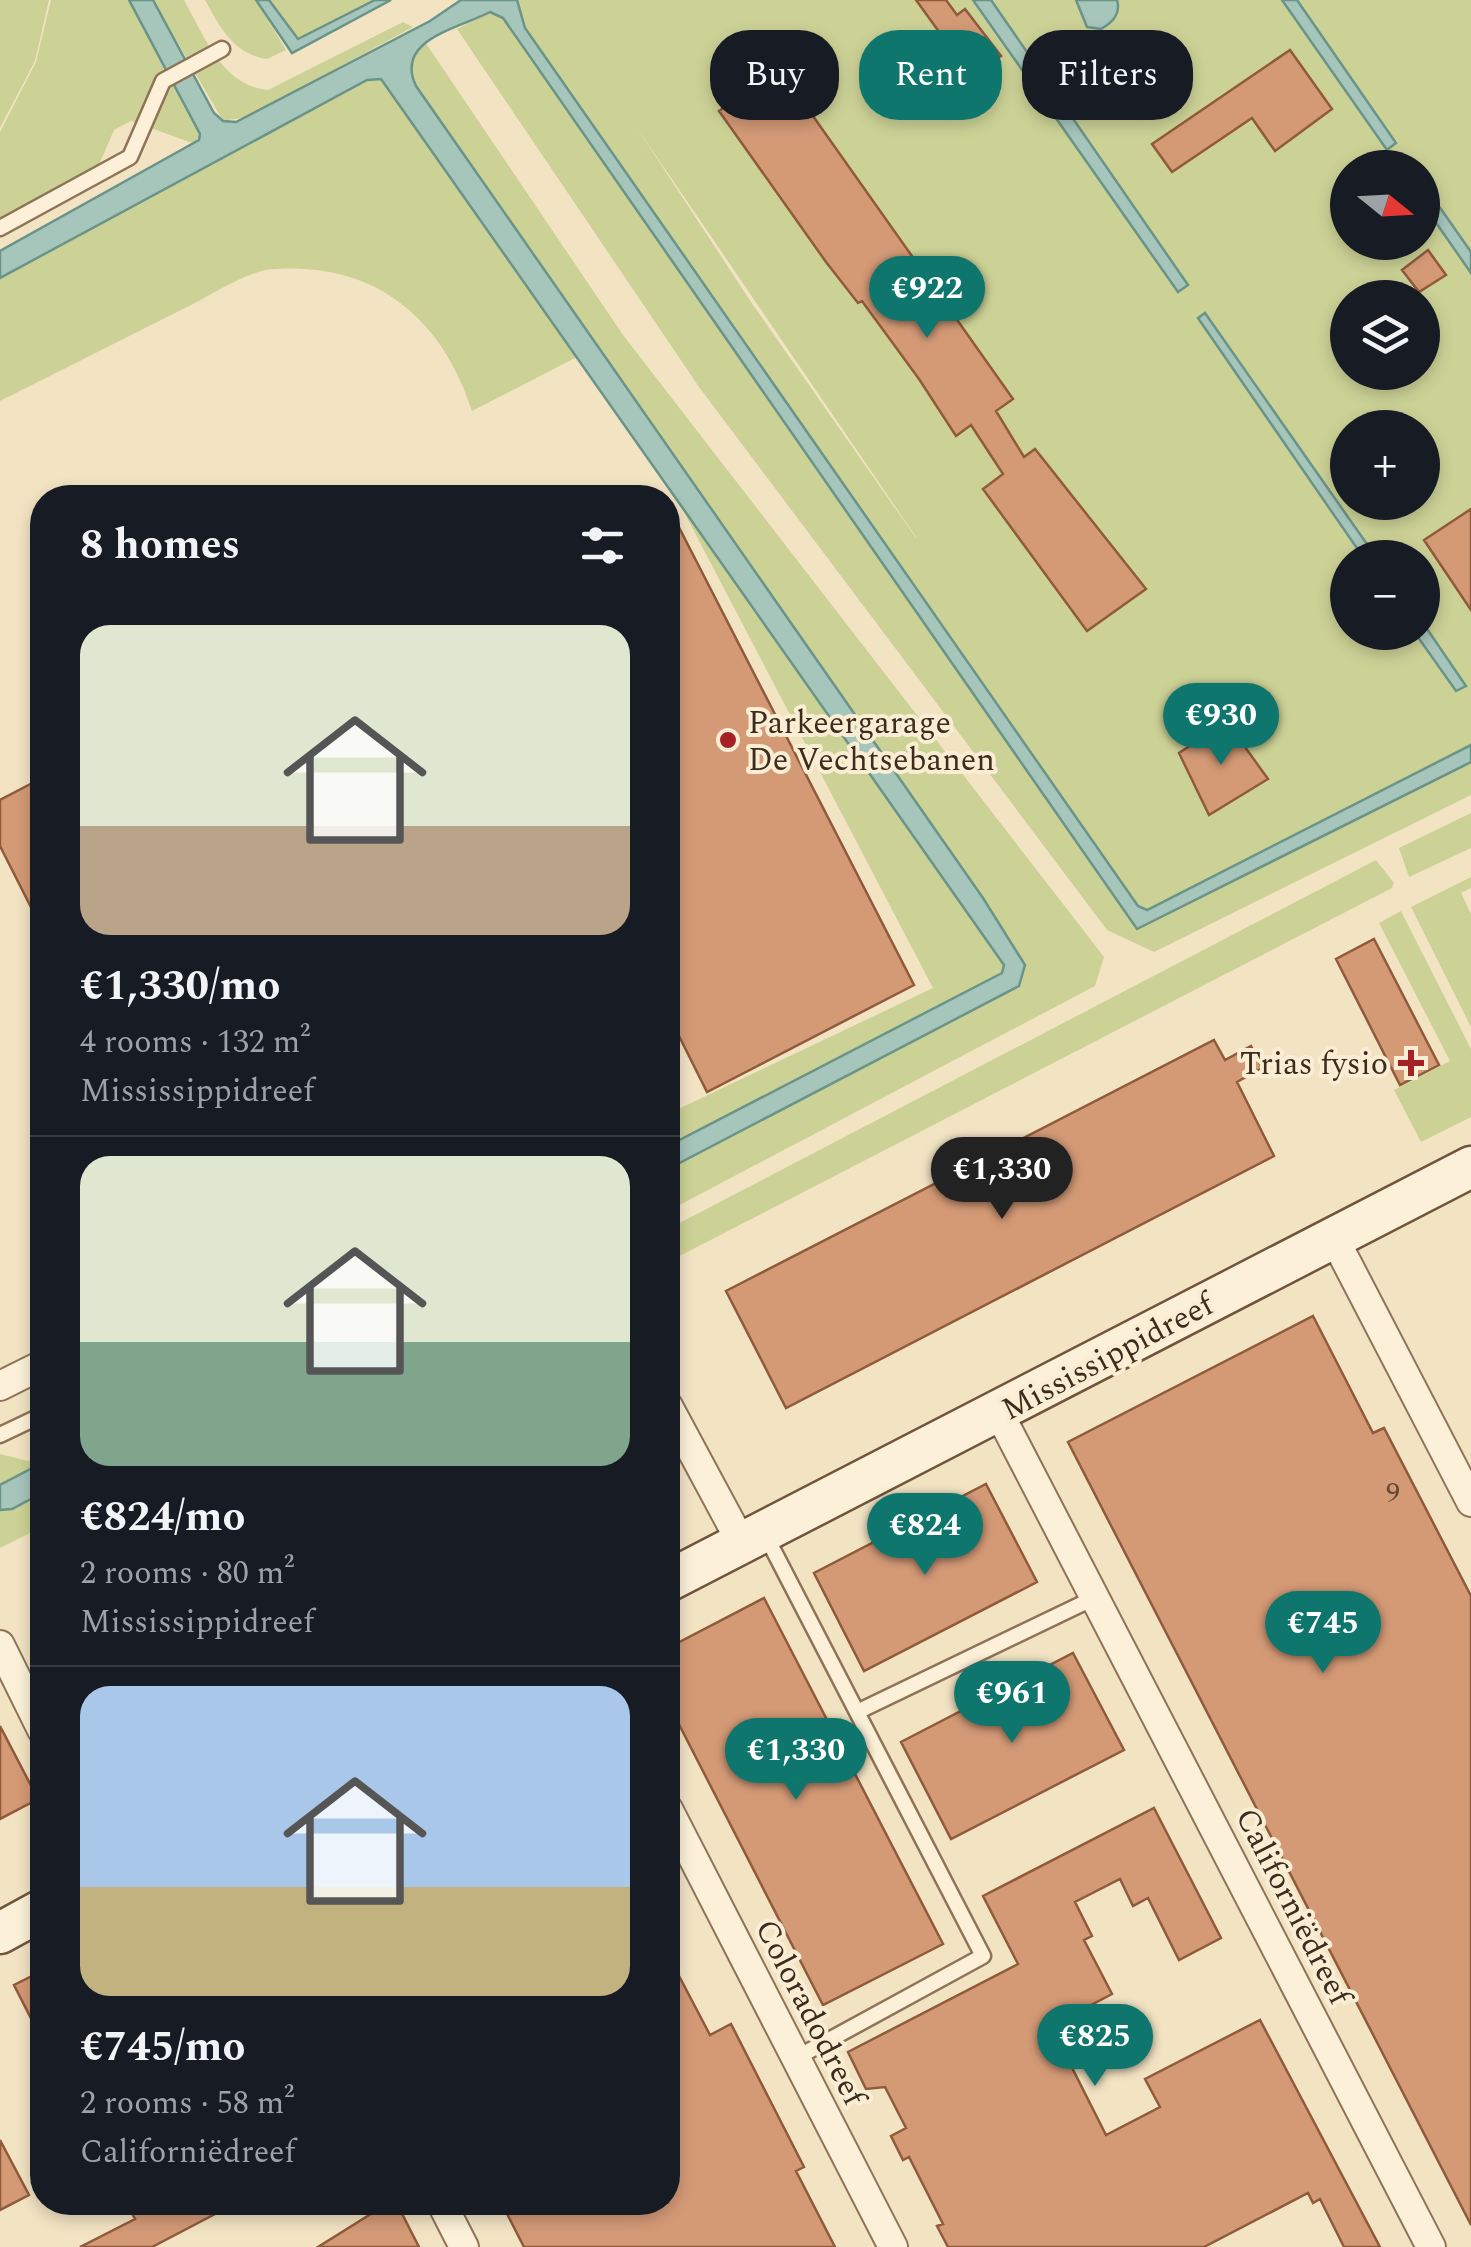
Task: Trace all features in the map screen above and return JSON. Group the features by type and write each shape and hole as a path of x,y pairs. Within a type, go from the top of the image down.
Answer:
{"street":[{"name":"Mississippidreef","path":"680,1575 1471,1167"},
{"path":"1334,1238 1471,1502"},
{"path":"0,1386 30,1371"},
{"name":"Californiëdreef","path":"999,1413 1432,2247"},
{"path":"680,1425 752,1537"},
{"path":"0,1645 30,1706"},
{"name":"Coloradodreef","path":"680,1832 893,2247"},
{"path":"0,1933 30,1917"},
{"path":"448,2215 464,2247"}],"lane":[{"path":"0,228 130,157 164,81 222,49"},
{"path":"0,1435 30,1421"},
{"path":"752,1537 857,1712 983,1956 796,2058"},
{"path":"857,1712 1094,1598"}],"green space":[{"path":"0,0 49,0 35,61 0,128"},
{"path":"51,0 129,0 200,134 195,144 131,121 114,130 95,174 0,225 0,132 36,62"},
{"path":"153,0 184,0 226,69 252,86 268,90 403,22 413,27 247,117 223,121"},
{"path":"205,0 256,0 286,50 267,59 245,51 229,38"},
{"path":"269,0 375,0 297,39"},
{"path":"517,0 1471,0 1471,745 1147,910 1138,906 525,28","holes":["637,128 916,538 751,302"]},
{"path":"490,12 503,18 1137,929 1471,762 1471,795 1154,952 1107,930 699,387 457,29"},
{"path":"425,42 623,335 1104,957 1095,986 680,1205 680,1163 1019,986 983,898 416,86 410,62"},
{"path":"381,79 579,356 472,411 443,349 400,302 374,286 344,275 311,269 274,269 231,283 0,401 0,279 367,80"},
{"path":"680,502 1004,965 1003,972 680,1140 680,1108 933,988"},
{"path":"1471,813 1471,848 1409,877 1399,848"},
{"path":"1376,860 1394,883 1392,888 680,1256 680,1223"},
{"path":"1471,877 1471,888 1461,893 1471,914 1471,1027 1411,907"},
{"path":"1401,911 1471,1049 1471,1117 1421,1142 1394,1090 1450,1061 1379,923"},
{"path":"0,1454 30,1460 30,1469 0,1485"},
{"path":"30,1499 30,1533 0,1548 0,1510 12,1509"}],"water":[{"path":"129,0 153,0 214,113 223,121 236,122 430,21 461,0 517,0 525,28 1138,906 1147,910 1471,745 1471,762 1137,929 503,18 490,12 432,38 414,57 416,86 983,898 1025,965 1019,986 680,1163 680,1140 1002,973 1004,965 680,504 680,485 666,485 381,79 367,80 0,278 0,251 199,140 200,134"},
{"path":"256,0 269,0 298,39 375,0 391,0 292,53"},
{"path":"973,0 991,0 1022,45 1022,70 1002,41 1002,30 994,30"},
{"path":"1076,0 1117,0 1117,13 1101,29 1087,27"},
{"path":"1282,0 1297,0 1396,143 1387,150"},
{"path":"1057,120 1074,120 1188,285 1178,292"},
{"path":"1440,208 1471,252 1471,273 1440,228"},
{"path":"1205,313 1330,491 1330,509 1198,318"},
{"path":"1337,520 1350,520 1364,540 1351,540"},
{"path":"1440,648 1466,686 1456,691 1427,650"},
{"path":"30,1469 30,1499 12,1509 0,1510 0,1485"}],"building":[{"path":"916,0 946,0 957,15 965,9 981,30 938,30"},
{"path":"1290,50 1332,109 1275,151 1252,118 1172,172 1152,144 1193,120 1193,116"},
{"path":"725,120 816,120 1013,399 996,411 1024,457 1035,449 1146,589 1087,631 983,489 1003,474 971,425 956,436 862,301 858,303"},
{"path":"1415,260 1435,260 1446,275 1438,280 1410,280 1402,270"},
{"path":"1471,509 1471,610 1440,564 1440,540 1424,540"},
{"name":"Parkeergarage De Vechtsebanen","path":"680,529 914,985 707,1092 680,1038"},
{"path":"1227,722 1268,779 1209,815 1179,753"},
{"path":"30,784 30,905 0,846 0,800"},
{"path":"1374,939 1439,1065 1400,1085 1336,959"},
{"path":"1214,1040 1225,1060 1251,1046 1262,1068 1237,1082 1274,1156 786,1408 726,1291"},
{"path":"1313,1316 1373,1433 1384,1428 1471,1596 1471,2225 1068,1442"},
{"path":"986,1484 1037,1582 864,1671 814,1573"},
{"path":"764,1598 943,1944 823,2005 680,1726 680,1642"},
{"path":"1073,1653 1124,1750 951,1839 901,1742"},
{"path":"0,1726 30,1784 30,1803 0,1819"},
{"path":"1154,1808 1221,1938 1179,1960 1148,1898 1133,1906 1120,1879 1075,1902 1092,1936 1084,1940 1112,1994 1051,2026 1106,2135 1160,2107 1145,2079 1260,2020 1380,2247 1344,2247 1320,2199 1313,2203 1308,2193 1204,2247 948,2247 937,2226 943,2224 909,2157 903,2160 891,2136 906,2128 885,2087 866,2089 848,2052 1018,1964 983,1896"},
{"path":"30,1977 30,2016 14,1985"},
{"path":"680,1978 710,2035 731,2024 804,2167 796,2171 835,2247 524,2247 508,2215 680,2215"},
{"path":"0,2140 29,2195 0,2210"},
{"path":"133,2215 213,2215 152,2247 80,2247 135,2219"},
{"path":"369,2215 403,2215 419,2247 318,2247"}],"place":[{"name":"Parkeergarage De Vechtsebanen","path":"728,740"},
{"name":"Trias fysio","path":"1411,1063"}]}
